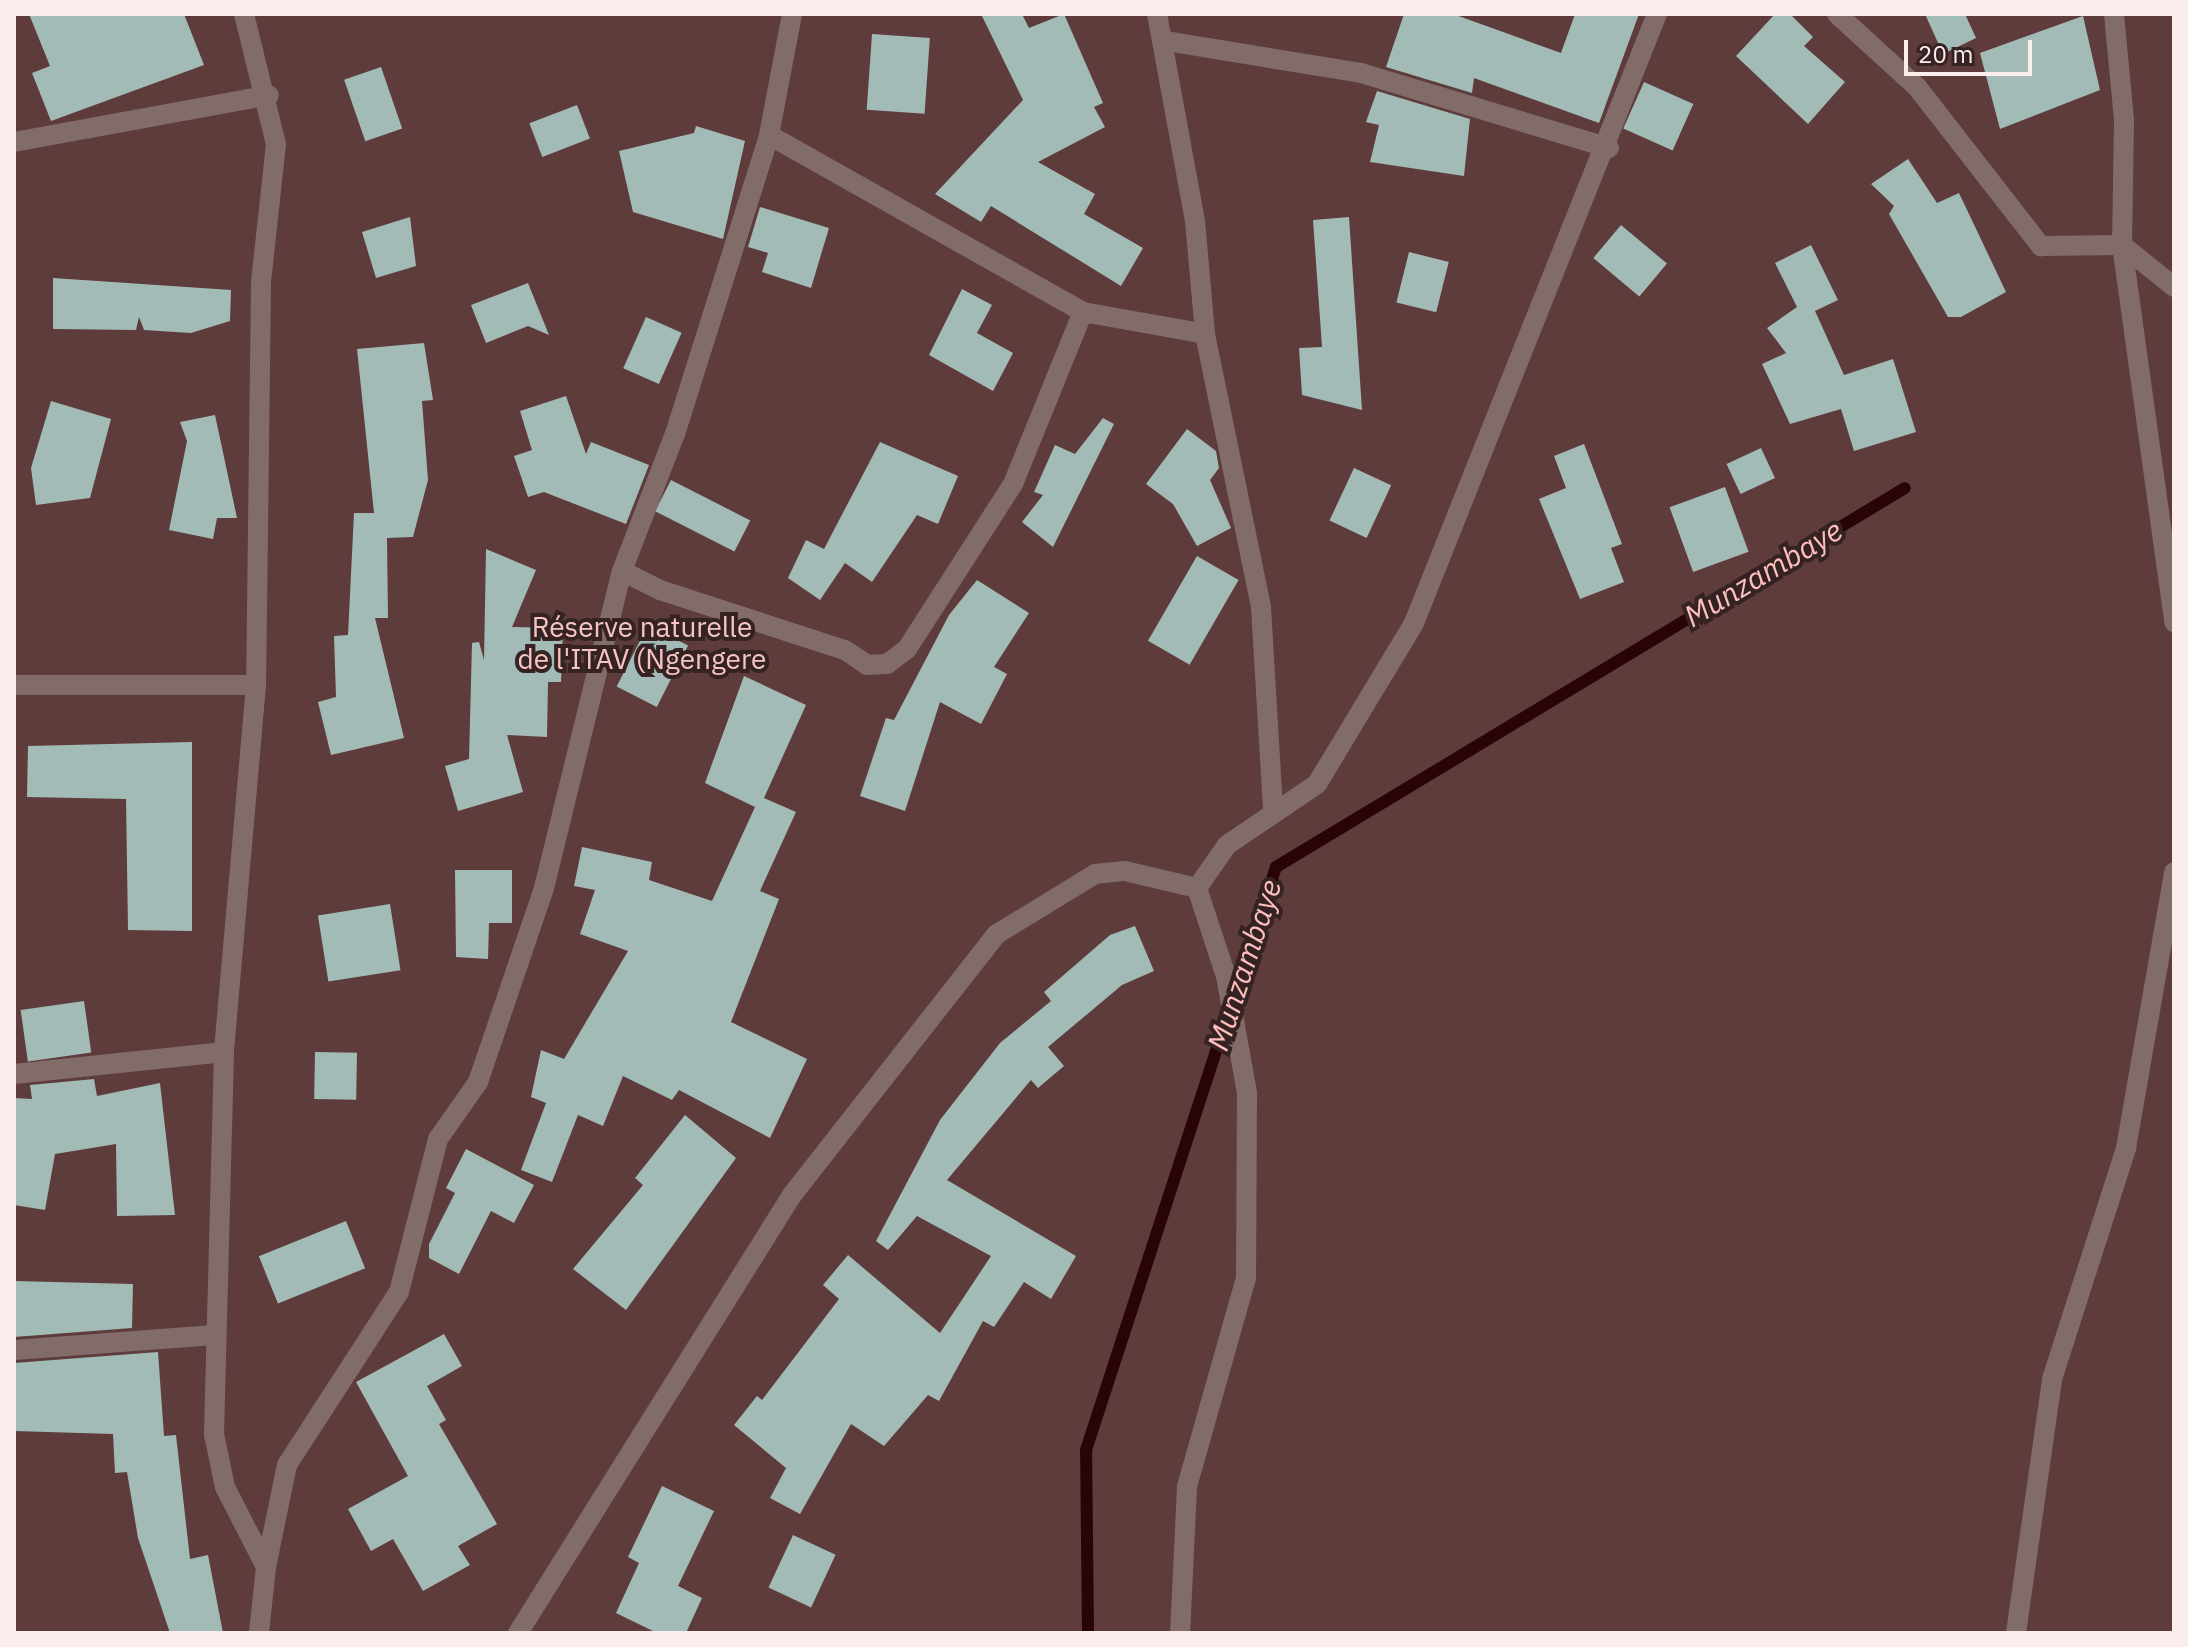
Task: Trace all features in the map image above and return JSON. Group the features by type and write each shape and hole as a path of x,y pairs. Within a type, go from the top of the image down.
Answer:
{"street":[{"path":"244,14 269,95 276,144 261,283 256,685 224,1052 214,1335 214,1434 222,1474 266,1567"},
{"path":"259,1633 266,1567 287,1465 399,1292 438,1139 478,1082 544,888 622,571 675,434 769,135 792,14"},
{"path":"1157,14 1166,41 1205,334 1261,607 1273,808"},
{"path":"1197,888 1227,845 1273,808 1317,784 1414,623 1609,148 1657,14"},
{"path":"1837,14 1917,87 2041,246 2122,245 2174,287"},
{"path":"2114,14 2124,120 2122,245 2174,622"},
{"path":"1166,41 1361,73 1609,148"},
{"path":"14,142 269,95"},
{"path":"769,135 1083,312 1205,334"},
{"path":"622,571 660,590 845,650 867,665 887,664 907,649 1013,484 1083,312"},
{"path":"14,685 256,685"},
{"path":"2016,1633 2052,1379 2126,1148 2174,872"},
{"path":"518,1633 792,1195 997,934 1095,874 1157,874 1197,888"},
{"path":"1180,1633 1187,1487 1246,1278 1247,1093 1226,976 1197,888"},
{"path":"14,1074 224,1052"},
{"path":"14,1350 214,1335"}],"green space":[{"name":"Réserve naturelle de l'ITAV (Ngengere","path":"14,14 2174,14 2174,1633 14,1633"}],"building":[{"path":"29,14 184,14 204,65 51,121 32,73 50,66"},
{"path":"981,14 1022,14 1029,28 1064,14 1103,103 1094,107 1105,127 1038,162 1095,194 1084,214 1143,248 1121,286 991,206 981,222 935,194 1023,100"},
{"path":"1404,14 1453,14 1561,53 1575,14 1639,14 1599,123 1474,78 1472,93 1386,67"},
{"path":"1775,14 1790,14 1813,37 1804,46 1845,82 1808,124 1736,56"},
{"path":"1925,14 1965,14 1976,38 1943,54"},
{"path":"2083,16 2100,90 2000,129 1980,53"},
{"path":"872,34 930,38 925,114 867,110"},
{"path":"381,67 402,128 365,141 344,80"},
{"path":"1644,82 1693,104 1673,151 1623,129"},
{"path":"1377,91 1470,119 1464,176 1370,162 1379,125 1366,122"},
{"path":"577,105 590,139 542,157 529,123"},
{"path":"696,126 745,141 723,239 633,212 619,151 694,133"},
{"path":"1908,159 1937,203 1959,193 2006,292 1961,317 1948,317 1889,214 1894,206 1871,184"},
{"path":"760,207 829,228 811,288 762,272 768,253 748,247"},
{"path":"410,217 416,266 376,278 362,232"},
{"path":"1349,217 1362,410 1302,395 1299,348 1322,347 1313,220"},
{"path":"1621,225 1667,264 1639,297 1593,258"},
{"path":"1811,245 1838,300 1815,311 1844,375 1893,359 1916,432 1854,451 1841,409 1790,424 1762,364 1786,353 1767,328 1797,307 1775,263"},
{"path":"1409,252 1449,262 1436,312 1396,302"},
{"path":"53,278 231,290 230,321 191,333 144,330 139,317 136,330 53,329"},
{"path":"528,283 549,335 528,326 486,343 471,305"},
{"path":"962,289 992,305 977,333 1013,353 993,391 929,355"},
{"path":"646,317 682,333 659,384 623,368"},
{"path":"424,343 433,400 422,401 428,480 413,537 387,538 388,618 375,618 404,738 331,755 318,702 336,697 334,636 348,635 354,513 374,513 357,349"},
{"path":"566,396 586,454 591,442 649,465 626,524 544,492 528,497 514,456 532,450 520,411"},
{"path":"51,401 111,419 90,498 36,505 31,468"},
{"path":"215,415 237,518 217,518 213,539 169,530 187,441 180,422"},
{"path":"1103,418 1114,424 1053,547 1022,522 1043,495 1034,492 1055,445 1075,454"},
{"path":"1187,429 1216,451 1219,468 1210,480 1231,528 1197,546 1173,504 1146,484"},
{"path":"880,442 958,476 938,524 917,515 872,582 845,563 820,600 788,578 806,540 824,549"},
{"path":"1584,444 1622,544 1611,548 1624,582 1580,599 1539,499 1566,488 1554,456"},
{"path":"1761,448 1775,478 1741,494 1727,464"},
{"path":"1354,468 1391,485 1367,538 1329,521"},
{"path":"671,480 750,520 734,552 655,511"},
{"path":"1725,487 1749,552 1693,572 1670,507"},
{"path":"486,549 536,570 512,627 563,628 561,682 548,682 547,737 507,735 523,792 458,811 445,766 469,759 472,643 479,642 484,660"},
{"path":"1197,556 1239,580 1190,665 1148,641"},
{"path":"977,580 1029,613 994,667 1007,674 981,724 940,702 905,811 860,796 886,718 894,720 949,615"},
{"path":"648,625 688,645 657,707 617,686"},
{"path":"744,676 806,705 764,798 796,812 760,891 779,899 731,1022 807,1059 770,1138 679,1090 672,1100 623,1076 603,1126 578,1115 552,1182 521,1170 546,1103 531,1097 541,1050 564,1059 628,951 580,934 595,890 574,886 582,847 652,862 649,880 712,901 755,807 705,783"},
{"path":"192,742 192,931 128,930 126,799 27,797 28,746"},
{"path":"455,870 512,870 512,923 489,923 488,959 456,957"},
{"path":"390,904 400,970 328,982 318,915"},
{"path":"1135,926 1154,971 1122,985 1048,1047 1064,1066 1038,1088 1031,1080 947,1180 1076,1256 1051,1299 1024,1282 994,1327 983,1321 939,1401 928,1395 884,1446 851,1424 800,1514 770,1498 786,1468 734,1425 757,1396 762,1400 839,1299 823,1285 848,1255 940,1333 991,1256 917,1216 888,1250 876,1241 940,1120 1000,1043 1051,1001 1044,992 1110,935"},
{"path":"84,1001 91,1052 28,1061 21,1010"},
{"path":"315,1052 357,1053 356,1100 314,1099"},
{"path":"94,1079 97,1096 160,1083 175,1215 117,1216 116,1144 55,1154 45,1210 14,1205 14,1098 32,1099 30,1085"},
{"path":"685,1115 736,1158 626,1310 573,1269 643,1185 635,1178"},
{"path":"466,1149 534,1185 514,1223 491,1211 459,1274 429,1258 429,1244 455,1193 446,1188"},
{"path":"346,1221 365,1268 278,1303 259,1256"},
{"path":"14,1281 133,1284 132,1328 14,1337"},
{"path":"444,1334 462,1366 427,1386 446,1420 439,1424 497,1524 458,1546 470,1565 423,1591 393,1539 371,1551 348,1509 408,1476 356,1382"},
{"path":"158,1352 164,1436 176,1435 190,1559 208,1555 223,1633 170,1633 138,1538 127,1472 115,1473 113,1434 14,1431 14,1363"},
{"path":"662,1486 714,1511 678,1586 702,1598 686,1633 657,1633 616,1613 639,1563 628,1557"},
{"path":"793,1535 836,1555 811,1607 768,1588"}],"waterway":[{"name":"Munzambaye","path":"1088,1633 1086,1450 1276,867 1905,488"}]}
